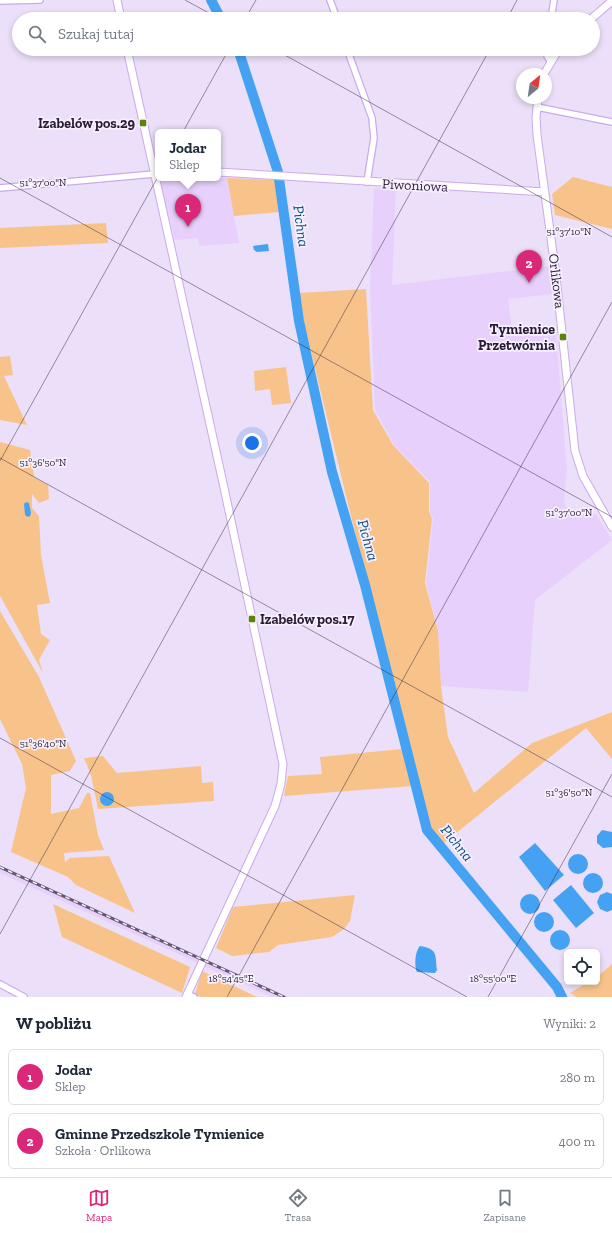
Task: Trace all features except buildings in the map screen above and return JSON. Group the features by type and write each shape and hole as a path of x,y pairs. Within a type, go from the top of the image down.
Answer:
{"street":[{"path":"0,1 40,0"},
{"path":"117,0 120,12"},
{"path":"330,0 334,12"},
{"path":"552,12 554,0"},
{"path":"599,12 612,1"},
{"path":"129,56 155,169"},
{"path":"350,56 372,118 374,138 367,182"},
{"path":"547,56 550,62"},
{"path":"547,68 554,56"},
{"path":"537,106 612,122"},
{"name":"Orlikowa","path":"537,106 537,135 562,327 575,451 583,476 612,527"},
{"name":"Piwoniowa","path":"221,172 545,192"},
{"path":"0,188 155,173"},
{"path":"158,181 283,764 281,784 275,806 189,996"},
{"path":"0,984 24,997"}],"shaded area":[{"path":"573,177 612,187 612,229 555,215 552,194"},
{"path":"221,178 227,178 239,243 199,246 198,238 175,240 160,181 221,181"},
{"path":"227,178 275,180 280,212 234,216"},
{"path":"374,188 396,189 392,285 549,266 552,294 508,299 513,336 556,333 567,469 564,500 568,511 596,514 612,540 535,600 528,692 441,686 438,631 426,583 433,519 430,512 430,482 394,445 375,410 370,288"},
{"path":"106,223 108,243 0,248 0,228"},
{"path":"366,289 373,410 393,445 429,483 429,511 432,519 425,583 438,631 441,686 448,737 474,793 532,743 612,712 612,759 586,728 444,843 431,829 348,504 305,327 299,293"},
{"path":"10,356 13,375 4,376 27,425 0,420 0,357"},
{"path":"286,367 291,403 272,405 270,389 255,391 254,371"},
{"path":"0,442 30,450 34,477 48,485 49,499 39,503 32,494 32,508 39,516 41,555 50,603 37,605 41,634 50,640 39,660 43,673 0,596"},
{"path":"0,611 39,677 76,761 70,771 51,775 51,814 79,808 87,793 90,793 98,835 104,850 64,853 65,862 70,858 109,856 135,913 76,885 68,877 11,852 26,788 22,764 0,719"},
{"path":"402,749 413,786 284,796 288,776 322,774 320,757"},
{"path":"103,756 117,773 201,766 202,783 213,782 214,801 98,809 91,775 84,758"},
{"path":"0,866 201,957 198,963 0,873"},
{"path":"355,895 350,921 344,929 332,937 278,945 269,952 232,956 216,948 233,907"},
{"path":"53,904 190,967 182,993 62,937"},
{"path":"207,960 289,997 272,997 204,966"},
{"path":"612,964 612,997 576,997 570,993 583,985 600,985 600,974"},
{"path":"202,971 257,997 201,997 195,994"}],"water":[{"path":"268,244 269,251 257,252 254,250 253,246"},
{"path":"26,502 29,503 31,513 28,517 25,515 24,504"},
{"path":"104,792 110,792 114,796 114,802 110,806 104,806 100,802 100,796"},
{"path":"602,830 612,832 612,847 603,848 597,843 597,836"},
{"path":"535,843 564,875 545,891 519,857"},
{"path":"578,854 585,857 588,864 585,871 578,874 571,871 568,864 571,857"},
{"path":"593,873 600,876 603,883 600,890 593,893 586,890 583,883 586,876"},
{"path":"571,885 594,913 576,928 553,900"},
{"path":"607,892 612,894 612,910 607,912 600,909 597,902 600,895"},
{"path":"530,894 537,897 540,904 537,911 530,914 523,911 520,904 523,897"},
{"path":"544,912 551,915 554,922 551,929 544,932 537,929 534,922 537,915"},
{"path":"556,931 564,931 569,936 569,944 564,949 556,949 551,944 551,936"},
{"path":"420,946 426,947 433,951 437,970 435,973 417,972 416,959 417,951"}],"waterway":[{"name":"Pichna","path":"211,0 217,12"},
{"name":"Pichna","path":"240,56 278,172 299,321 332,472 365,585 427,830 557,987 562,997"}],"railway":[{"path":"0,867 284,997"}],"place":[{"name":"Izabelów pos.29","path":"143,123"},
{"name":"Jodar","path":"188,227"},
{"name":"Gminne Przedszkole Tymienice","path":"529,283"},
{"name":"Tymienice Przetwórnia","path":"563,337"},
{"name":"Izabelów pos.17","path":"252,619"}]}
